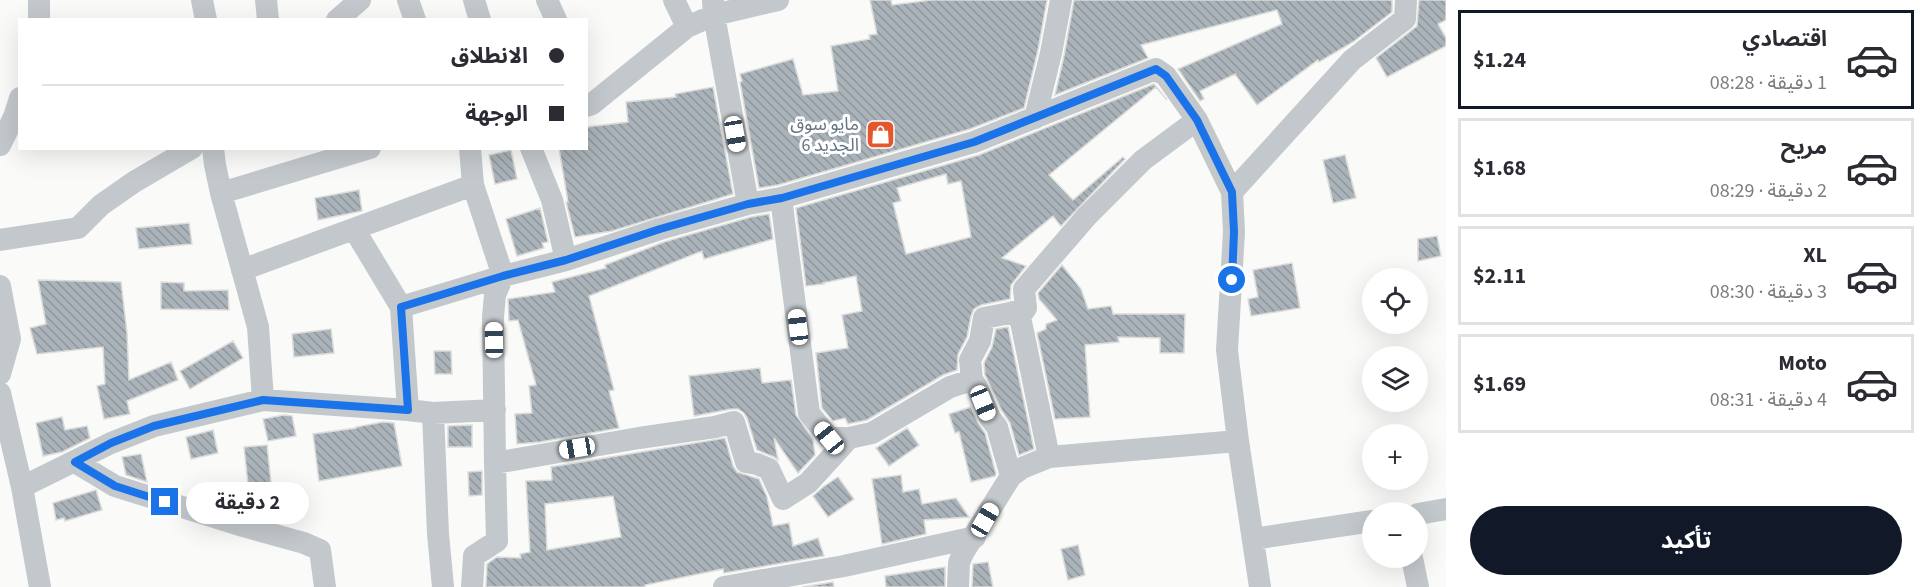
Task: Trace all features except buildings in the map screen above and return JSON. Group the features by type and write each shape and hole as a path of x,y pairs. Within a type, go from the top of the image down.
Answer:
{"street":[{"path":"39,0 39,18"},
{"path":"202,0 206,18"},
{"path":"266,0 268,18"},
{"path":"339,18 360,0"},
{"path":"408,0 414,18"},
{"path":"547,0 555,18"},
{"path":"674,0 687,27"},
{"path":"588,101 714,8 778,0"},
{"path":"1035,118 1061,0"},
{"path":"1232,192 1352,60 1405,19 1406,0"},
{"path":"714,8 748,204"},
{"path":"401,307 503,276 566,260 660,229 748,204 782,198 974,142 1156,69 1166,76 1197,120 1232,192 1234,232 1227,350 1260,587"},
{"path":"0,145 18,104"},
{"path":"1050,457 1020,317 1026,308 1024,289 1087,216 1143,160 1197,120"},
{"path":"0,240 78,228 100,205 189,150"},
{"path":"213,150 214,165 221,193 258,327 263,400"},
{"path":"221,193 363,150"},
{"path":"470,150 473,185 503,276 495,295 493,317 498,541 474,556 472,587"},
{"path":"532,150 552,200 566,260"},
{"path":"242,270 473,185"},
{"path":"782,198 809,413 829,438 849,438 872,433 950,387 972,380"},
{"path":"354,229 401,307 408,410"},
{"path":"0,286 10,339 0,374"},
{"path":"1011,476 997,428 972,380 970,360 980,341 984,318 1026,308"},
{"path":"0,393 22,487 40,587"},
{"path":"22,487 111,443 154,426 263,400 433,413 495,410"},
{"path":"433,413 438,534 443,587"},
{"path":"495,463 734,422 746,462 769,469 783,499 808,483 849,438"},
{"path":"958,587 959,563 963,553 1011,476 1022,468 1050,457 1238,441"},
{"path":"75,462 115,486 304,543 320,550 325,587"},
{"path":"1428,512 1446,509"},
{"path":"1253,539 1362,523"},
{"path":"724,587 845,576 975,537"},
{"path":"1414,568 1418,587"}],"place":[{"name":"مايو سوق 6 الجديد","path":"880,134"}],"route":[{"path":"165,502 115,486 75,462 111,443 154,426 263,400 408,410 401,307 503,276 566,260 660,229 748,204 782,198 974,142 1156,69 1166,76 1197,120 1232,192 1234,232 1232,280"}]}
